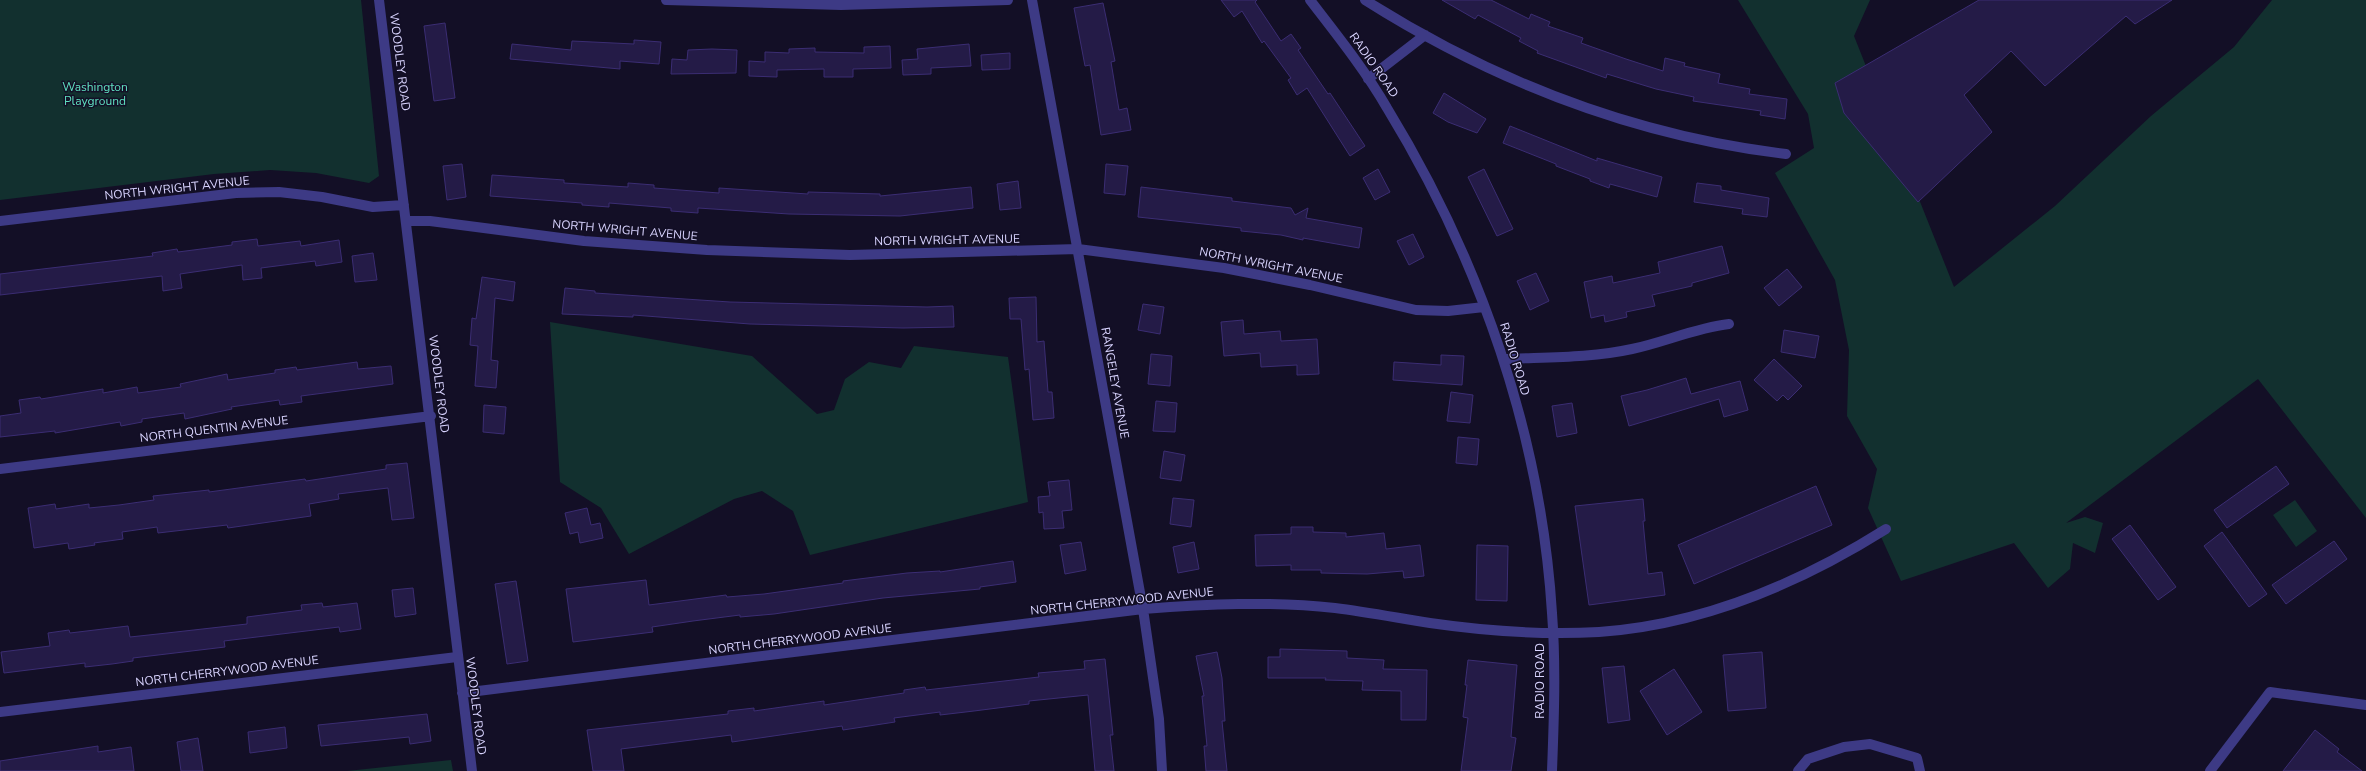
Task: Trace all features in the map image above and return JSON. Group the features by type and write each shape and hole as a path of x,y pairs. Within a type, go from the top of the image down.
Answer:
{"street":[{"name":"WOODLEY ROAD","path":"379,0 431,416 457,657 472,771"},
{"path":"666,0 841,5 1008,0"},
{"name":"RANGELEY AVENUE","path":"1032,0 1143,609 1159,720 1162,771"},
{"name":"RADIO ROAD","path":"1310,0 1387,107 1426,176 1463,252 1504,359 1528,453 1543,526 1553,633 1554,680 1552,771"},
{"path":"1365,0 1425,35 1510,78 1587,109 1677,135 1745,149 1786,154"},
{"path":"1368,79 1425,35"},
{"name":"NORTH WRIGHT AVENUE","path":"0,221 236,193 279,192 322,197 373,207 404,205"},
{"name":"NORTH WRIGHT AVENUE","path":"406,221 430,221 584,241 707,250 865,255 1078,249 1224,268 1310,285 1416,310 1448,312 1484,307"},
{"path":"1504,359 1605,353 1632,349 1705,327 1729,324"},
{"name":"NORTH QUENTIN AVENUE","path":"0,469 431,416"},
{"name":"NORTH CHERRYWOOD AVENUE","path":"462,693 1143,609 1220,603 1270,603 1334,608 1487,630 1553,633 1600,632 1678,618 1742,601 1769,591 1827,564 1886,529"},
{"name":"NORTH CHERRYWOOD AVENUE","path":"0,712 457,657"},
{"path":"2210,771 2270,692 2366,705"},
{"path":"1798,771 1808,759 1844,747 1870,744 1917,758 1920,771"}],"green space":[{"name":"Washington Playground","path":"0,0 361,0 379,176 369,183 316,173 270,170 214,174 0,200"},
{"path":"1738,0 1870,0 1854,36 1954,287 2055,206 2151,116 2234,47 2272,0 2366,0 2366,518 2258,379 2066,523 2085,517 2103,523 2095,553 2073,543 2070,569 2048,588 2014,543 1901,581 1868,508 1877,469 1847,416 1849,350 1835,280 1775,173 1814,148 1808,114"},
{"path":"550,322 752,356 817,414 834,410 845,379 869,362 901,368 914,346 1008,357 1028,502 810,555 793,511 762,491 734,499 629,554 601,508 560,482"},
{"path":"2295,500 2317,531 2296,547 2273,515"},
{"path":"451,760 453,771 347,771"}],"building":[{"path":"1221,0 1257,0 1255,2 1281,41 1291,34 1301,48 1298,50 1328,94 1330,93 1365,146 1350,156 1307,88 1297,95 1288,80 1291,78 1264,41 1262,43 1242,11 1234,17"},
{"path":"1442,0 1491,0 1529,19 1531,14 1550,22 1548,26 1583,38 1581,43 1663,71 1665,58 1685,63 1684,66 1720,74 1718,83 1750,89 1749,94 1787,99 1785,119 1760,115 1761,111 1693,101 1694,97 1656,89 1607,74 1606,78 1537,53 1538,51 1519,41 1521,38 1478,15 1475,19"},
{"path":"1979,0 2172,0 2135,24 2126,16 2045,86 2011,51 1964,95 1992,132 1918,202 1844,113 1835,83"},
{"path":"1103,3 1115,61 1111,62 1119,110 1127,108 1131,130 1101,135 1090,65 1085,66 1074,8"},
{"path":"445,23 455,98 434,101 424,26"},
{"path":"634,40 661,42 659,64 620,61 620,69 510,59 512,44 571,50 572,41 634,44"},
{"path":"969,44 971,66 931,68 931,74 903,75 902,60 918,59 917,49"},
{"path":"890,46 891,68 853,69 853,77 824,77 824,69 777,70 777,77 749,76 749,61 765,62 765,52 789,53 789,49 815,48 815,52 864,53 864,47"},
{"path":"688,50 737,50 736,73 671,74 672,59 687,60"},
{"path":"1010,53 1010,69 982,70 981,55"},
{"path":"1444,93 1486,119 1477,133 1448,122 1433,113"},
{"path":"1510,126 1597,161 1597,158 1662,177 1657,197 1610,184 1609,188 1556,166 1556,164 1503,143"},
{"path":"462,164 466,197 447,200 443,166"},
{"path":"1106,164 1128,166 1125,195 1104,193"},
{"path":"1378,169 1390,192 1375,200 1363,178"},
{"path":"1484,169 1513,229 1497,236 1468,177"},
{"path":"492,175 564,180 564,183 628,187 628,183 654,185 654,188 719,193 719,188 808,194 808,192 880,194 880,196 971,187 973,208 900,216 789,214 698,208 698,213 671,211 671,208 609,203 609,207 582,205 582,203 490,196"},
{"path":"1018,181 1021,208 1000,210 997,184"},
{"path":"1697,183 1721,186 1721,190 1769,198 1767,217 1742,214 1743,209 1694,202"},
{"path":"1141,187 1232,198 1232,201 1291,208 1295,215 1308,208 1306,218 1362,228 1359,248 1303,238 1303,240 1281,235 1241,231 1241,228 1138,217"},
{"path":"1413,234 1424,257 1409,265 1397,241"},
{"path":"257,239 258,246 300,241 301,246 339,240 342,262 316,266 315,261 261,268 262,278 243,280 242,265 180,274 182,288 163,291 162,276 0,295 0,274 153,256 152,253 177,249 178,252 232,245 232,242"},
{"path":"1722,246 1729,273 1692,283 1692,286 1652,295 1655,306 1626,312 1627,317 1605,322 1604,315 1591,318 1584,282 1612,276 1613,283 1660,273 1658,262"},
{"path":"373,253 377,280 355,282 352,256"},
{"path":"1787,269 1802,287 1779,306 1764,288"},
{"path":"1536,273 1549,301 1530,310 1517,281"},
{"path":"482,277 515,282 513,301 495,298 491,360 498,361 496,388 475,386 478,346 470,345 472,318 476,319"},
{"path":"565,288 595,291 595,293 730,302 927,307 953,306 954,327 903,328 750,324 633,315 633,317 562,314"},
{"path":"1036,297 1037,342 1044,341 1048,392 1052,392 1054,418 1033,420 1029,369 1025,370 1021,319 1010,319 1009,298"},
{"path":"1143,304 1164,307 1160,334 1138,330"},
{"path":"1243,320 1244,334 1280,331 1281,341 1317,339 1319,374 1297,375 1297,365 1261,367 1260,353 1224,356 1221,322"},
{"path":"1784,330 1819,336 1815,358 1781,352"},
{"path":"1151,354 1172,356 1170,386 1148,384"},
{"path":"1441,355 1464,356 1462,385 1393,380 1394,362 1441,365"},
{"path":"1774,359 1802,386 1788,400 1783,395 1777,401 1754,380"},
{"path":"357,362 358,369 391,366 393,384 301,396 302,402 280,405 279,400 231,407 232,409 185,419 184,413 142,419 142,422 121,426 120,422 55,433 55,431 0,437 0,416 21,413 19,400 40,397 41,399 103,389 103,393 137,387 138,393 181,387 180,384 227,374 228,380 275,373 275,370 296,367 297,370"},
{"path":"1686,378 1691,394 1740,381 1748,410 1724,417 1719,399 1629,426 1621,396"},
{"path":"1451,392 1473,395 1470,423 1447,421"},
{"path":"1156,401 1177,403 1175,432 1153,431"},
{"path":"1572,403 1577,433 1557,437 1552,406"},
{"path":"484,405 506,407 504,434 483,432"},
{"path":"1458,437 1479,439 1477,465 1456,463"},
{"path":"1164,451 1185,455 1181,481 1160,478"},
{"path":"407,463 414,518 392,520 388,488 338,494 339,499 309,504 311,516 228,528 227,525 158,533 157,527 122,532 123,539 94,543 95,545 69,549 68,543 34,548 28,508 55,504 56,509 89,504 89,508 119,505 154,500 153,496 209,490 209,492 305,479 306,481 386,469 386,465"},
{"path":"2276,466 2289,484 2227,528 2214,510"},
{"path":"1069,480 1072,510 1062,511 1064,528 1044,529 1043,512 1039,513 1038,497 1050,496 1048,482"},
{"path":"1816,486 1832,525 1694,584 1678,545"},
{"path":"1173,498 1194,500 1191,527 1170,524"},
{"path":"1643,499 1645,521 1643,521 1648,574 1662,572 1665,595 1589,605 1575,506"},
{"path":"587,508 591,525 600,523 603,538 580,543 578,532 570,534 565,513"},
{"path":"2130,525 2176,587 2158,600 2112,539"},
{"path":"1291,527 1313,527 1313,532 1346,533 1346,537 1384,533 1386,549 1420,545 1424,576 1404,578 1403,571 1367,574 1321,573 1321,570 1291,570 1291,565 1256,566 1255,535 1291,534"},
{"path":"2222,532 2267,594 2249,607 2204,546"},
{"path":"2334,541 2347,559 2286,604 2272,585"},
{"path":"1081,542 1086,570 1065,574 1060,545"},
{"path":"1194,542 1199,569 1178,573 1173,547"},
{"path":"1477,545 1508,546 1507,601 1476,600"},
{"path":"1013,561 1016,582 980,587 980,589 883,598 774,614 740,617 740,615 693,621 652,627 653,632 573,642 566,589 646,580 649,605 726,595 727,597 764,594 843,583 843,581 907,573 940,572"},
{"path":"516,581 528,661 507,664 495,584"},
{"path":"413,588 416,614 395,617 392,590"},
{"path":"322,603 323,607 357,603 361,629 340,632 339,627 224,641 225,647 133,658 133,661 85,667 85,663 4,673 1,652 50,646 48,633 69,630 70,633 128,626 130,637 167,633 247,624 247,617 302,610 301,605"},
{"path":"1280,649 1347,651 1347,658 1384,660 1383,669 1427,670 1426,720 1401,720 1401,691 1362,690 1363,681 1325,680 1326,678 1268,678 1268,657 1280,657"},
{"path":"1217,652 1222,678 1225,721 1222,721 1227,771 1206,771 1204,746 1207,746 1202,696 1204,696 1196,656"},
{"path":"1762,652 1766,708 1728,711 1723,655"},
{"path":"1105,659 1113,735 1110,735 1114,771 1095,771 1088,695 1029,701 1029,704 974,711 940,715 940,712 894,718 895,722 843,730 842,726 732,742 731,735 621,749 624,771 593,771 587,730 728,714 728,711 754,708 754,711 824,701 824,705 904,693 904,690 925,687 926,690 1039,677 1038,673 1085,669 1084,661"},
{"path":"1468,660 1517,665 1511,737 1516,738 1511,771 1461,771 1468,718 1463,717"},
{"path":"1624,666 1630,720 1608,723 1602,668"},
{"path":"1674,669 1702,712 1667,735 1640,691"},
{"path":"427,714 431,741 410,744 409,737 321,746 318,725"},
{"path":"285,727 287,748 250,753 248,732"},
{"path":"2315,730 2339,749 2337,752 2362,771 2283,771"},
{"path":"198,738 203,771 181,771 177,742"},
{"path":"98,746 98,752 131,747 134,771 0,771 0,761"}]}
